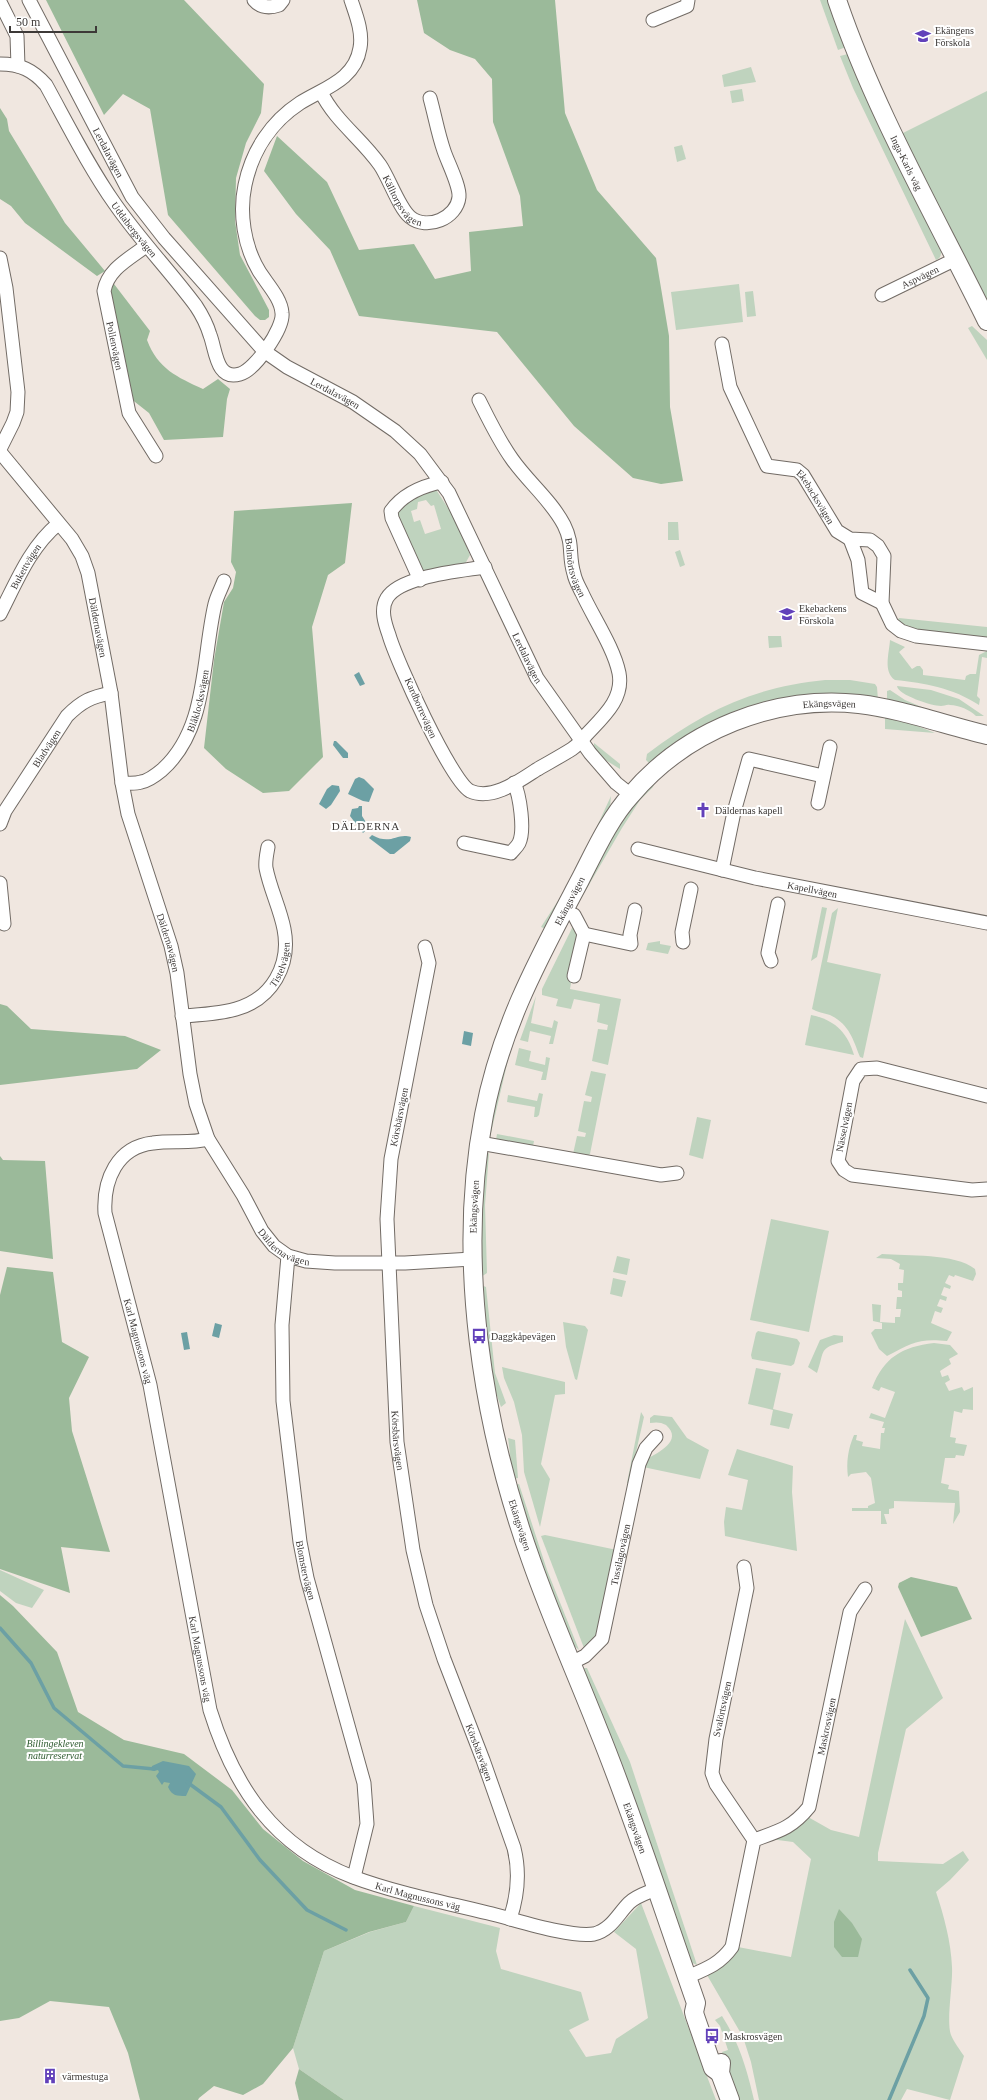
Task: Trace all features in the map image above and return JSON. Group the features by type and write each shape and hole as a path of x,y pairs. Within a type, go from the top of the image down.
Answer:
{"street":[{"name":"Lerdalavägen","path":"29,0 132,197 164,238 264,351 287,367 353,402 395,431 420,454 442,482 449,493 485,567 537,678 581,741 602,768 630,795"},
{"path":"254,0 262,6 268,7 280,5 283,0"},
{"path":"264,351 280,326 283,315 281,305 258,270 247,242 243,223 245,184 258,148 268,132 281,118 300,103 321,92 347,74 356,63 361,38 351,0"},
{"path":"653,20 687,6 688,0"},
{"name":"Inga-Karls väg","path":"837,0 854,49 877,101 987,321"},
{"path":"0,2 17,36 18,66"},
{"name":"Uddabergsvägen","path":"0,64 18,66 36,74 46,85 114,203 146,246 200,312 211,337 216,359 220,368 228,374 239,375 248,371 264,351"},
{"name":"Källtorpsvägen","path":"321,92 337,117 361,139 380,165 404,210 410,218 429,222 448,218 454,213 459,196 443,150 430,98"},
{"name":"Pollenvägen","path":"146,246 113,271 106,281 104,291 128,413 156,456"},
{"path":"0,258 6,288 18,392 17,412 14,423 0,451"},
{"name":"Aspvägen","path":"882,295 956,259"},
{"name":"Ekebacksvägen","path":"722,344 730,387 767,466 797,470 803,475 837,531 850,539"},
{"name":"Bolmörtsvägen","path":"479,400 512,459 532,486 551,506 563,523 570,540 573,573 619,672 620,684 613,704 606,716 581,741"},
{"name":"Däldernavägen","path":"0,451 58,524 72,539 82,556 88,573 111,693 122,783 128,814 171,946 177,973 182,1016 196,1104 208,1139 243,1195 262,1231 274,1246 288,1256 306,1261 389,1263 472,1259"},
{"path":"420,580 392,518 391,511 397,502 406,496 419,489 442,482"},
{"name":"Bukettvägen","path":"0,614 32,552 46,534 58,524"},
{"path":"882,603 862,593 858,560 850,539 870,540 878,546 884,556 882,603 892,624 901,631 916,636 987,644"},
{"name":"Kardborrevägen","path":"485,567 402,585 392,592 386,599 383,609 389,636 433,734 452,770 470,791 494,792 514,783 574,748 581,741"},
{"name":"Blåklocksvägen","path":"122,783 141,782 156,774 172,761 183,745 191,728 197,707 215,603 224,581"},
{"name":"Bladvägen","path":"0,824 5,811 67,716 79,703 93,697 111,693"},
{"name":"Ekängsvägen","path":"730,2100 720,2074 714,2068 695,2016 694,2012 696,2003 656,1889 611,1763 531,1560 504,1476 492,1422 474,1290 472,1259 472,1226 484,1116 497,1063 516,1005 546,943 602,838 630,795 652,772 696,739 720,727 776,708 815,703 860,704 896,711 987,735"},
{"path":"818,803 830,747"},
{"path":"722,870 734,812 749,759 823,776"},
{"path":"464,843 511,853 520,842 521,814 519,793 514,783"},
{"name":"Tistelvägen","path":"182,1016 210,1014 236,1009 253,1002 266,992 277,978 284,962 286,946 284,929 266,867 268,847"},
{"name":"Kapellvägen","path":"638,849 722,870 821,891 987,923"},
{"path":"0,883 4,924"},
{"path":"683,942 682,932 692,889"},
{"path":"771,961 768,953 778,904"},
{"path":"584,934 631,944 630,935 636,910"},
{"path":"574,915 584,934 574,976"},
{"name":"Körsbärsvägen","path":"425,947 430,963 391,1159 387,1219 397,1442 413,1550 426,1605 444,1659 483,1760 518,1861 517,1894 510,1918"},
{"name":"Nässelvägen","path":"987,1096 877,1068 861,1069 853,1081 838,1161 844,1170 852,1175 972,1190 987,1190"},
{"name":"Karl Magnussons väg","path":"208,1139 198,1142 153,1143 138,1147 126,1155 115,1166 107,1181 104,1198 105,1213 132,1309 150,1385 210,1710 220,1742 249,1797 271,1822 295,1845 325,1864 354,1877 399,1891 572,1934 595,1934 610,1926 630,1902 656,1889"},
{"path":"480,1143 662,1175 677,1173"},
{"name":"Blomstervägen","path":"288,1256 282,1325 283,1401 300,1542 306,1578 364,1783 367,1824 354,1877"},
{"name":"Tussilagovägen","path":"571,1663 585,1656 602,1639 639,1464 646,1448 656,1437"},
{"name":"Svalörtsvägen","path":"744,1567 747,1588 716,1739 712,1773 716,1784 754,1840"},
{"name":"Maskrosvägen","path":"754,1840 778,1832 797,1821 808,1807 850,1612 865,1589"},
{"path":"687,1977 724,1959 732,1947 754,1840"}],"green space":[{"path":"46,0 184,0 264,84 261,113 246,143 236,178 235,221 240,255 269,310 269,317 265,320 260,320 255,316 168,215 150,109 123,94 104,115"},
{"path":"417,0 555,0 565,113 597,190 656,258 669,336 670,407 683,481 661,484 633,478 574,426 497,332 359,316 330,250 296,214 264,171 277,136 327,182 359,250 414,244 435,279 471,271 469,232 523,226 520,196 493,122 492,79 475,59 450,50 424,33"},
{"path":"820,0 830,0 846,47 838,50"},
{"path":"848,54 941,247 940,257 936,260 853,88 840,56"},
{"path":"751,67 756,82 724,87 722,75"},
{"path":"742,89 744,101 732,103 730,91"},
{"path":"987,91 987,300 901,134"},
{"path":"0,108 7,119 9,131 65,223 105,271 97,276 25,223 11,206 0,199"},
{"path":"682,145 686,159 677,162 674,147"},
{"path":"114,284 150,331 147,340 151,350 169,371 203,389 218,379 230,389 227,399 223,437 164,440 149,413 130,398 110,294 110,286"},
{"path":"739,284 743,322 676,330 671,292"},
{"path":"753,291 756,316 747,317 745,292"},
{"path":"972,326 987,340 987,360 968,328"},
{"path":"435,488 455,519 470,555 465,564 422,572 394,514 397,507","holes":["426,500 431,506 434,505 441,529 425,534 420,520 414,522 411,511 417,509 418,502"]},
{"path":"352,503 345,563 328,575 312,627 323,757 289,791 263,793 226,769 204,748 214,660 224,602 233,588 236,572 231,562 234,511"},
{"path":"668,522 678,522 679,540 668,540"},
{"path":"680,550 685,565 680,567 675,552"},
{"path":"899,618 987,627 987,640 928,633 906,626 897,621"},
{"path":"768,636 781,636 782,647 769,648"},
{"path":"890,640 905,647 899,652 912,669 920,666 923,670 923,675 965,680 966,676 976,674 979,655 987,651 987,658 982,657 977,696 980,699 979,705 949,690 895,680 891,677 888,668"},
{"path":"825,680 850,680 875,684 877,687 878,700 827,697 668,749 649,763 646,760 647,754 689,725 731,704 775,688"},
{"path":"897,686 931,690 959,699 984,716 976,716 968,710 957,706 937,706 923,702 903,693"},
{"path":"890,690 905,700 931,711 887,702 887,691"},
{"path":"875,715 900,719 935,733 885,729 885,718 876,717"},
{"path":"594,743 620,764 620,769 599,756 594,749"},
{"path":"655,781 653,787 640,800 622,828 572,914 536,985 511,1047 490,1137 487,1132 508,1048 532,985 608,841 634,803"},
{"path":"611,796 610,808 546,929 541,927 574,876"},
{"path":"822,907 827,908 817,957 811,961"},
{"path":"838,908 827,962 881,974 863,1058 860,1057 850,1033 842,1023 830,1015 812,1009 832,913"},
{"path":"573,926 580,931 570,989 621,999 608,1065 592,1061 598,1029 607,1030 608,1025 597,1022 600,1004 574,999 571,1009 556,1006 558,999 542,995 542,989"},
{"path":"660,941 660,944 671,946 668,954 646,950 648,943"},
{"path":"536,996 531,1023 552,1028 554,1020 558,1022 553,1044 549,1044 551,1036 530,1031 528,1042 520,1040"},
{"path":"0,1004 7,1006 31,1029 125,1036 161,1050 137,1069 0,1085"},
{"path":"811,1015 827,1020 839,1028 848,1040 854,1055 805,1045"},
{"path":"519,1048 531,1051 529,1061 545,1065 546,1057 550,1058 546,1080 541,1080 543,1072 515,1065"},
{"path":"591,1071 606,1074 590,1154 587,1156 573,1154 577,1136 585,1137 586,1133 578,1131 584,1101 591,1102 592,1097 585,1095"},
{"path":"539,1093 543,1094 539,1115 537,1117 534,1117 535,1107 507,1102 508,1095 537,1101"},
{"path":"697,1117 711,1120 703,1159 689,1155"},
{"path":"497,1134 534,1141 533,1146 496,1140"},
{"path":"489,1153 485,1205 487,1273 481,1277 481,1226 486,1155"},
{"path":"0,1156 3,1160 45,1161 53,1259 0,1251"},
{"path":"771,1219 829,1231 809,1332 750,1320"},
{"path":"882,1254 930,1256 956,1260 975,1269 976,1274 973,1281 955,1275 954,1277 949,1275 945,1283 951,1286 950,1289 944,1287 941,1295 947,1297 946,1301 940,1299 937,1306 943,1308 941,1313 935,1311 931,1323 952,1332 947,1341 929,1340 916,1342 887,1356 879,1349 871,1333 875,1329 882,1329 882,1323 873,1321 872,1304 881,1305 880,1322 895,1323 895,1317 900,1317 901,1309 896,1309 897,1297 902,1297 902,1291 898,1290 898,1283 903,1283 904,1270 899,1269 900,1264 891,1259 876,1258"},
{"path":"617,1256 630,1259 627,1275 613,1272"},
{"path":"7,1267 53,1272 62,1342 89,1357 69,1398 72,1431 110,1552 61,1547 70,1593 0,1569 0,1295"},
{"path":"613,1278 626,1281 622,1297 610,1294"},
{"path":"481,1285 486,1287 495,1373 506,1403 501,1407 491,1379"},
{"path":"563,1322 585,1326 588,1330 577,1380 575,1379 566,1347"},
{"path":"758,1331 797,1339 800,1343 794,1364 791,1366 752,1359 751,1355 756,1333"},
{"path":"834,1335 843,1336 843,1342 830,1346 826,1349 822,1355 817,1373 808,1367 820,1340"},
{"path":"934,1343 950,1345 958,1354 949,1359 951,1364 940,1371 942,1377 948,1375 950,1380 945,1383 949,1391 962,1387 964,1391 973,1387 973,1410 963,1409 962,1413 954,1411 950,1437 956,1438 955,1443 967,1445 964,1456 956,1455 955,1458 945,1458 941,1483 949,1485 948,1489 959,1491 960,1512 953,1524 955,1503 894,1501 894,1508 889,1509 889,1514 884,1514 887,1524 881,1524 881,1511 852,1511 852,1508 868,1508 868,1506 875,1503 871,1478 866,1472 851,1474 848,1477 847,1461 850,1445 854,1435 857,1435 856,1440 863,1442 862,1446 880,1449 881,1433 884,1433 885,1428 882,1428 884,1422 869,1418 871,1413 885,1418 895,1392 881,1387 879,1391 872,1388 877,1377 888,1361 896,1355 912,1347"},
{"path":"502,1367 565,1382 565,1394 555,1395 541,1464 550,1479 540,1527 524,1472 522,1435 514,1402 504,1378"},
{"path":"756,1368 781,1373 773,1409 793,1414 789,1429 770,1425 773,1410 748,1404"},
{"path":"641,1412 644,1417 629,1483 627,1483"},
{"path":"654,1415 672,1417 687,1438 709,1450 700,1479 643,1467 647,1459 662,1450 671,1441 671,1431 666,1425 658,1422 650,1423 650,1418"},
{"path":"508,1438 515,1440 518,1478 513,1479"},
{"path":"737,1449 793,1466 792,1492 797,1551 725,1536 724,1522 726,1507 742,1510 748,1480 728,1475"},
{"path":"519,1484 547,1570 579,1650 572,1644 550,1589 515,1485"},
{"path":"545,1535 617,1550 598,1637 584,1648 541,1536"},
{"path":"0,1570 44,1590 32,1608 16,1603 0,1591"},
{"path":"911,1577 957,1587 972,1619 921,1637 898,1587 899,1583"},
{"name":"Billingekleven naturreservat","path":"0,1595 13,1606 57,1652 78,1712 124,1740 184,1754 232,1790 263,1829 303,1861 355,1890 414,1906 406,1922 369,1932 324,1951 293,2048 263,2084 243,2095 214,2086 198,2100 140,2100 128,2053 109,2007 50,2001 19,2018 0,2021"},
{"path":"905,1619 943,1698 906,1729 878,1853 878,1861 943,1864 963,1851 969,1860 936,1892 947,1929 950,1948 952,1974 949,2021 951,2035 964,2056 950,2100 907,2089 901,2100 759,2100 751,2062 743,2037 707,1975 726,1964 738,1947 791,1957 811,1859 793,1842 770,1839 794,1830 808,1817 831,1830 859,1837"},
{"path":"584,1668 587,1668 630,1762 697,1965 690,1962 583,1671"},
{"path":"641,1903 716,2100 344,2100 299,2069 293,2048 324,1951 370,1932 406,1922 414,1906 500,1928 496,1951 501,1969 581,1992 589,2020 569,2030 586,2057 611,2053 616,2039 648,2018 636,1949 614,1932"},
{"path":"839,1909 852,1923 862,1939 858,1957 842,1957 834,1947 834,1922"},
{"path":"722,2016 742,2056 754,2100 738,2100 722,2052 728,2050 720,2026 715,2020"},
{"path":"299,2069 344,2100 299,2100 295,2083"}],"water":[{"path":"359,672 365,684 360,686 354,675"},
{"path":"334,741 336,741 348,753 348,758 343,758 333,745"},
{"path":"359,777 364,779 374,789 369,802 363,801 348,794 355,779"},
{"path":"332,785 339,786 340,791 331,805 326,809 319,804 327,789"},
{"path":"359,806 362,806 362,816 369,827 363,833 350,816 352,809 358,808"},
{"path":"372,835 384,839 402,836 411,837 410,841 394,854 390,854 369,838"},
{"path":"464,1031 473,1033 471,1046 462,1044"},
{"path":"215,1323 222,1325 219,1338 212,1336"},
{"path":"187,1332 190,1349 184,1350 181,1333"},
{"path":"163,1761 189,1766 196,1774 186,1796 177,1796 173,1794 168,1787 170,1783 164,1782 162,1785 156,1776 159,1772 158,1770 151,1770 152,1766"}],"waterway":[{"path":"0,1628 31,1663 54,1708 123,1766 154,1769"},
{"path":"187,1782 221,1807 260,1860 307,1910 346,1930"},
{"path":"889,2100 924,2016 928,1998 910,1970"}],"place":[{"name":"Ekängens Förskola","path":"923,36"},
{"name":"Ekebackens Förskola","path":"787,614"},
{"name":"Däldernas kapell","path":"703,810"},
{"name":"Daggkåpevägen","path":"479,1336"},
{"name":"Maskrosvägen","path":"712,2036"},
{"name":"värmestuga","path":"50,2076"}],"district":[{"name":"DÄLDERNA","path":"366,826"}]}
